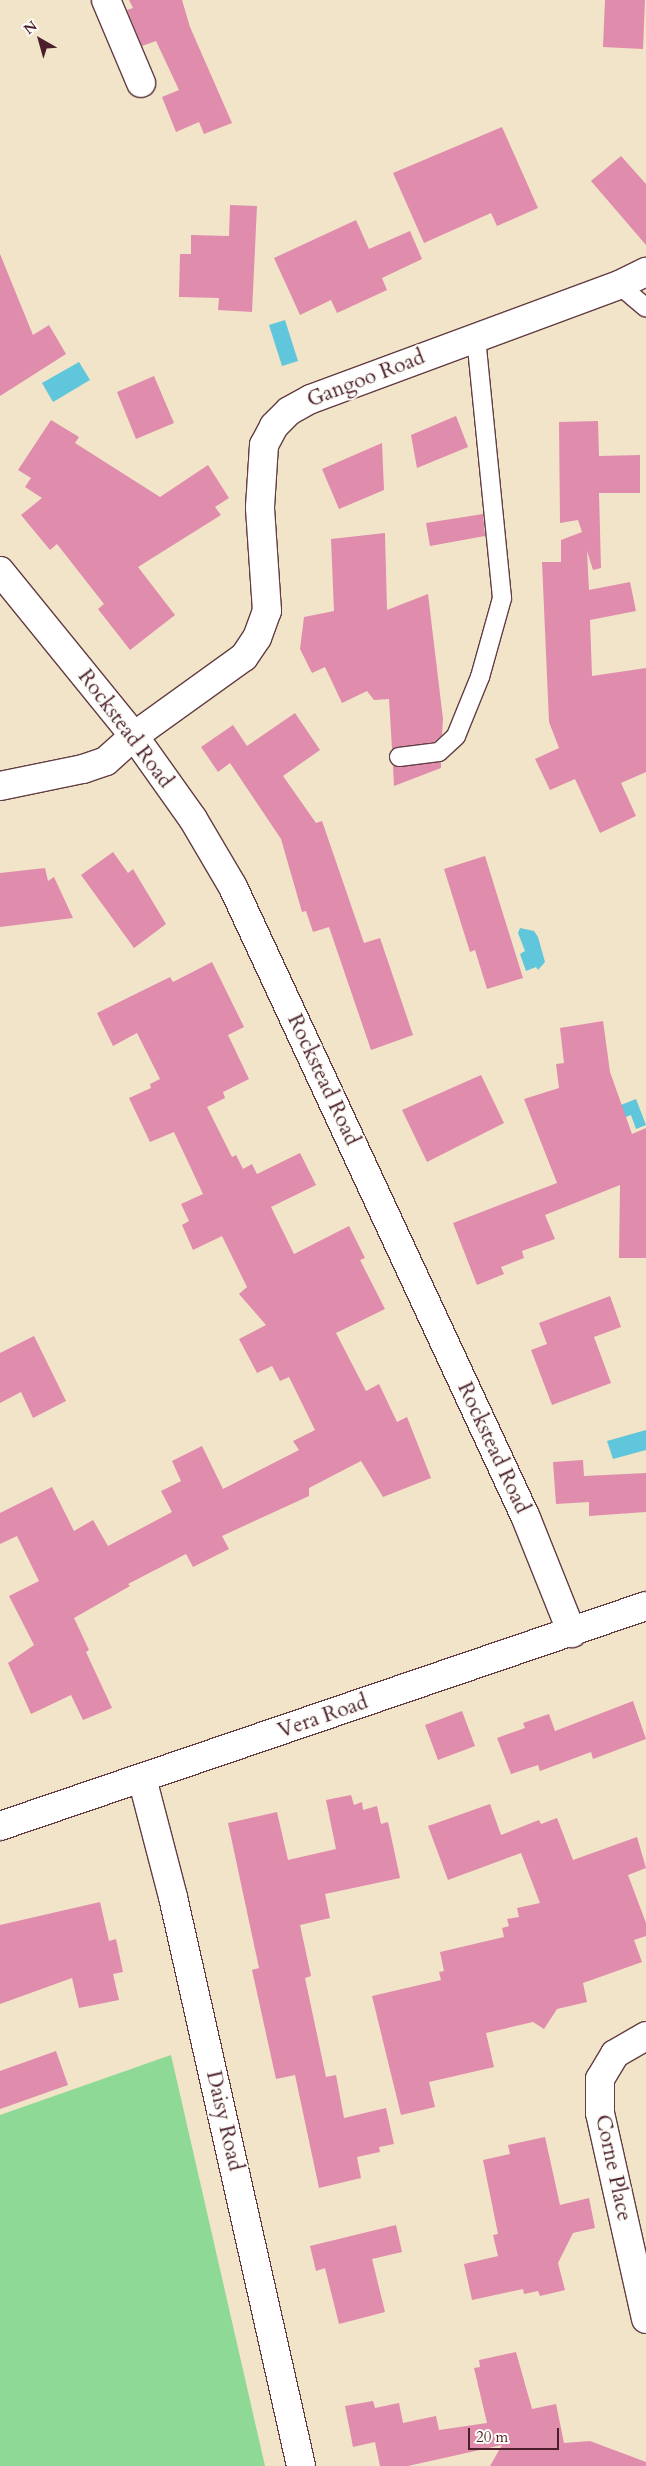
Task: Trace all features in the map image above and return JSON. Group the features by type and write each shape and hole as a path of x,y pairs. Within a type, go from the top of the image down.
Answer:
{"street":[{"path":"106,0 141,83"},
{"name":"Gangoo Road","path":"0,786 83,769 106,761 134,736 244,657 257,638 267,611 260,468 264,445 274,426 289,411 311,398 619,285 646,272"},
{"name":"Rockstead Road","path":"0,571 134,736 193,819 232,886 522,1509 572,1633"},
{"name":"Vera Road","path":"0,1826 572,1633 646,1606"},
{"name":"Daisy Road","path":"142,1778 173,1897 302,2466"},
{"name":"Corne Place","path":"646,2036 615,2054 600,2079 600,2113 646,2319"}],"lane":[{"path":"619,285 646,308"},
{"path":"399,757 439,752 456,736 474,694 502,598 476,338"}],"green space":[{"path":"171,2055 265,2466 0,2466 0,2115"}],"water":[{"path":"285,320 298,361 282,366 269,325"},
{"path":"79,362 90,380 53,402 42,383"},
{"path":"520,928 534,931 538,937 545,962 538,970 536,967 526,971 520,954 525,951 518,933"},
{"path":"636,1099 646,1125 636,1129 631,1115 611,1123 606,1111"},
{"path":"646,1430 646,1450 613,1459 607,1441"}],"building":[{"path":"129,0 182,0 190,27 232,123 204,134 199,122 176,132 162,97 179,90 156,41 142,46 127,10 133,8"},
{"path":"605,0 645,0 643,49 603,47"},
{"path":"502,127 538,208 497,226 491,213 424,243 393,173"},
{"path":"621,156 646,184 646,245 591,181"},
{"path":"230,205 257,206 252,312 218,310 219,298 179,297 180,254 191,254 191,235 229,236"},
{"path":"356,220 369,249 410,231 422,259 382,278 387,290 337,313 331,300 300,315 274,258"},
{"path":"0,254 33,335 49,325 66,354 0,396"},
{"path":"154,376 174,423 136,439 117,392"},
{"path":"456,416 468,447 417,468 411,435"},
{"path":"51,420 79,437 75,443 160,497 208,465 229,498 215,507 221,515 138,567 175,615 130,650 98,609 104,604 57,544 50,550 21,515 42,498 25,487 31,478 18,470"},
{"path":"598,421 599,456 640,455 640,493 599,493 601,568 593,570 587,551 589,590 630,582 636,611 590,620 592,676 646,668 646,772 621,783 636,816 600,833 575,779 550,790 535,759 559,748 549,722 542,562 561,562 561,540 582,532 578,520 560,523 559,422"},
{"path":"382,443 384,490 339,509 322,469"},
{"path":"483,514 485,536 430,546 426,523"},
{"path":"385,533 387,610 428,594 443,719 442,735 434,742 392,749 389,699 374,700 367,691 342,703 325,667 312,673 300,649 304,617 334,611 331,539"},
{"path":"295,713 320,750 283,776 316,823 322,821 364,943 380,938 413,1035 371,1050 329,927 313,932 306,911 302,912 281,839 230,763 218,772 201,747 233,725 247,746"},
{"path":"441,762 441,768 394,786 393,766"},
{"path":"113,852 128,873 133,869 166,924 134,948 81,875"},
{"path":"485,856 523,978 487,989 475,950 470,952 444,869"},
{"path":"45,868 48,881 54,877 73,918 0,927 0,873"},
{"path":"212,962 244,1027 228,1035 249,1079 223,1092 225,1098 207,1107 232,1157 236,1155 243,1169 252,1164 257,1174 300,1153 316,1185 271,1207 294,1254 349,1226 365,1258 360,1260 385,1309 336,1333 366,1391 379,1384 397,1422 407,1417 431,1478 383,1497 361,1461 309,1488 309,1496 222,1536 229,1549 193,1567 186,1554 128,1584 130,1586 74,1618 89,1650 86,1652 112,1708 83,1720 71,1695 31,1714 8,1663 34,1645 9,1596 39,1581 17,1536 0,1544 0,1513 52,1487 74,1531 93,1520 108,1546 172,1512 161,1491 181,1481 172,1461 202,1446 223,1489 299,1450 293,1441 315,1430 289,1377 280,1381 272,1366 257,1373 239,1339 266,1325 239,1294 247,1287 222,1236 193,1250 182,1225 189,1221 181,1204 203,1194 174,1132 150,1142 129,1098 151,1088 150,1084 160,1079 137,1033 113,1046 97,1013 170,977 173,982"},
{"path":"603,1021 610,1072 632,1134 646,1128 646,1258 619,1258 620,1185 545,1215 555,1239 522,1251 524,1258 501,1267 504,1274 477,1285 453,1223 557,1183 524,1099 559,1088 556,1064 564,1063 560,1028"},
{"path":"481,1075 504,1123 427,1162 402,1110"},
{"path":"610,1296 621,1327 594,1337 611,1383 552,1405 531,1350 547,1344 539,1323"},
{"path":"34,1336 66,1401 33,1418 21,1392 0,1403 0,1353"},
{"path":"583,1460 584,1476 646,1473 646,1512 589,1516 589,1502 556,1504 553,1462"},
{"path":"633,1701 646,1739 593,1759 591,1752 540,1771 538,1765 511,1774 497,1738 525,1728 523,1723 549,1714 555,1731"},
{"path":"462,1711 475,1746 438,1760 425,1725"},
{"path":"351,1795 354,1805 362,1802 363,1810 377,1806 381,1824 388,1822 400,1878 325,1894 330,1918 300,1925 311,1976 305,1978 326,2077 336,2075 344,2118 386,2108 394,2144 379,2147 380,2152 357,2157 361,2178 319,2188 295,2075 276,2079 252,1970 259,1968 228,1823 277,1812 288,1860 336,1849 326,1800"},
{"path":"490,1804 501,1835 539,1820 541,1824 557,1818 573,1860 637,1837 646,1868 628,1875 646,1923 646,1936 634,1940 642,1962 583,1983 587,2002 557,2009 544,2029 533,2022 486,2033 494,2067 429,2082 435,2107 401,2115 372,1996 441,1980 439,1972 444,1971 440,1952 504,1937 502,1928 509,1926 507,1919 519,1917 517,1908 540,1903 521,1853 448,1880 428,1826"},
{"path":"100,1902 109,1941 116,1939 123,1972 113,1974 119,2000 79,2008 72,1978 0,2004 0,1925"},
{"path":"56,2051 68,2085 0,2109 0,2071"},
{"path":"545,2137 560,2205 589,2198 595,2228 573,2233 558,2263 565,2290 540,2296 538,2291 524,2294 523,2289 472,2300 464,2264 498,2256 493,2235 498,2234 483,2160 510,2154 508,2145"},
{"path":"396,2225 402,2252 372,2259 385,2312 339,2324 325,2268 316,2271 310,2246"},
{"path":"516,2352 532,2409 556,2404 564,2443 590,2441 646,2462 646,2466 490,2466 502,2445 408,2466 380,2466 375,2442 353,2447 345,2406 373,2401 375,2408 399,2403 403,2423 436,2416 439,2430 487,2423 474,2368 480,2367 479,2360"}]}
